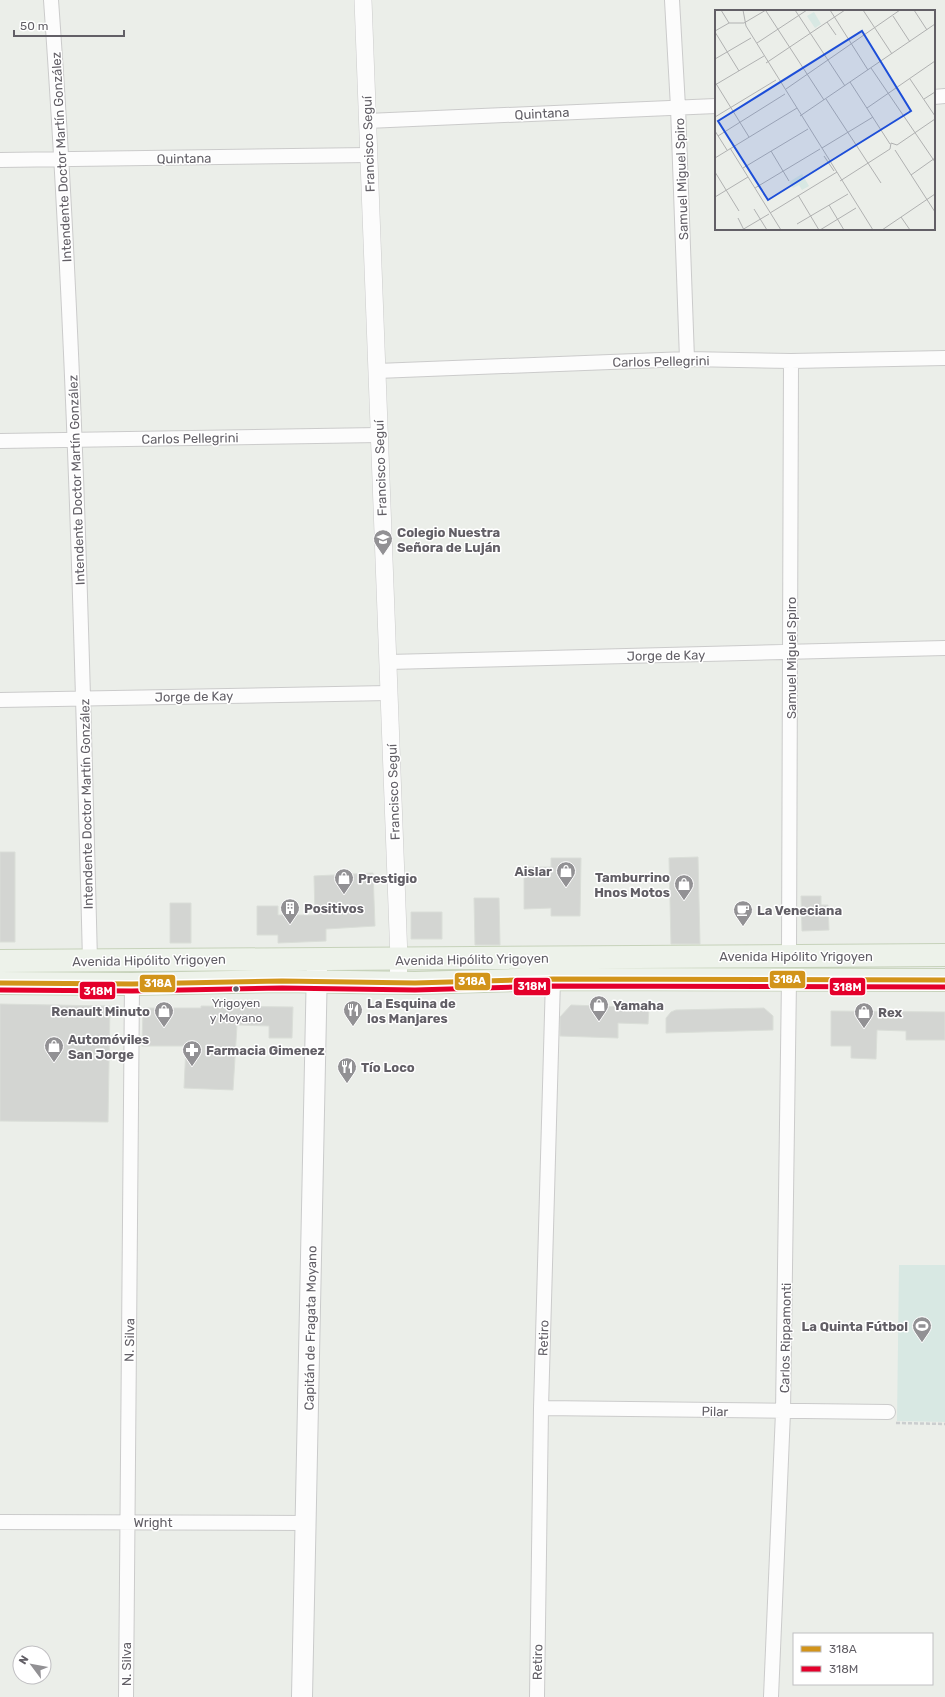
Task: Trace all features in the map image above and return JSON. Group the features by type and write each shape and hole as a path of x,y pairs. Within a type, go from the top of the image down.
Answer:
{"main road":[{"name":"Avenida Hipólito Yrigoyen","path":"0,961 317,959 399,960 945,955"},
{"name":"Capitán de Fragata Moyano","path":"302,1697 317,959"},
{"name":"Avenida Hipólito Yrigoyen","path":"0,983 132,984 282,981 398,983 553,979 945,980"}],"street":[{"name":"Intendente Doctor Martín González","path":"51,0 62,160 74,440 84,698 90,961"},
{"name":"Francisco Seguí","path":"362,0 399,960"},
{"name":"Samuel Miguel Spiro","path":"672,0 678,107 687,359"},
{"path":"935,97 945,96"},
{"name":"Quintana","path":"367,121 715,106"},
{"name":"Quintana","path":"0,160 368,156"},
{"name":"Carlos Pellegrini","path":"377,371 687,359 791,361 945,358"},
{"name":"Samuel Miguel Spiro","path":"790,956 791,361"},
{"name":"Carlos Pellegrini","path":"0,441 379,435"},
{"name":"Jorge de Kay","path":"388,662 945,648"},
{"name":"Jorge de Kay","path":"0,700 389,693"},
{"path":"398,983 399,960"},
{"name":"Retiro","path":"537,1697 541,1408 553,979"},
{"name":"Carlos Rippamonti","path":"771,1697 784,1412 790,980"},
{"name":"N. Silva","path":"126,1697 132,984"},
{"name":"Pilar","path":"541,1408 888,1412"},
{"name":"Wright","path":"0,1522 306,1523"}],"path":[{"path":"888,1412 891,1423 945,1424"}],"shaded area":[{"name":"La Quinta Fútbol","path":"899,1265 945,1265 945,1422 897,1421"}],"building":[{"path":"0,852 15,852 15,942 0,942"},
{"name":"Tamburrino Hnos Motos","path":"698,857 700,944 671,944 669,858"},
{"name":"Aislar","path":"551,858 581,858 580,916 551,916 551,908 524,909 524,867 551,867"},
{"name":"Prestigio","path":"373,873 375,926 326,929 326,941 278,943 278,935 257,935 257,906 278,906 278,915 315,915 314,876"},
{"path":"801,896 821,896 821,905 828,905 829,930 802,931"},
{"path":"474,898 499,898 500,945 475,945"},
{"path":"170,903 191,903 191,943 170,943"},
{"path":"411,912 442,912 442,939 411,939"},
{"name":"Automóviles San Jorge","path":"0,1004 110,1006 108,1122 0,1121"},
{"path":"571,1005 649,1008 648,1024 618,1023 618,1038 560,1036 560,1017"},
{"path":"201,1006 293,1007 292,1038 269,1038 269,1026 237,1025 233,1090 184,1088 186,1046 142,1046 143,1008 201,1008"},
{"path":"764,1008 773,1016 773,1030 666,1033 666,1018 671,1012 676,1010"},
{"path":"831,1011 945,1012 945,1040 906,1040 906,1031 877,1030 876,1059 851,1058 851,1046 831,1046"}],"transit line":[{"name":"318A","path":"0,983 132,984 282,981 415,983 553,979 945,980"},
{"name":"318M","path":"0,990 132,991 282,988 415,990 553,986 945,987"}],"place":[{"name":"Colegio Nuestra Señora de Luján","path":"383,556"},
{"name":"Aislar","path":"566,888"},
{"name":"Prestigio","path":"344,895"},
{"name":"Tamburrino Hnos Motos","path":"684,901"},
{"name":"Positivos","path":"290,925"},
{"name":"La Veneciana","path":"743,927"},
{"name":"Yrigoyen y Moyano","path":"236,989"},
{"name":"Yamaha","path":"599,1022"},
{"name":"La Esquina de los Manjares","path":"353,1027"},
{"name":"Renault Minuto","path":"164,1028"},
{"name":"Rex","path":"864,1029"},
{"name":"Automóviles San Jorge","path":"54,1063"},
{"name":"Farmacia Gimenez","path":"192,1067"},
{"name":"Tío Loco","path":"347,1084"},
{"name":"La Quinta Fútbol","path":"922,1343"}]}
